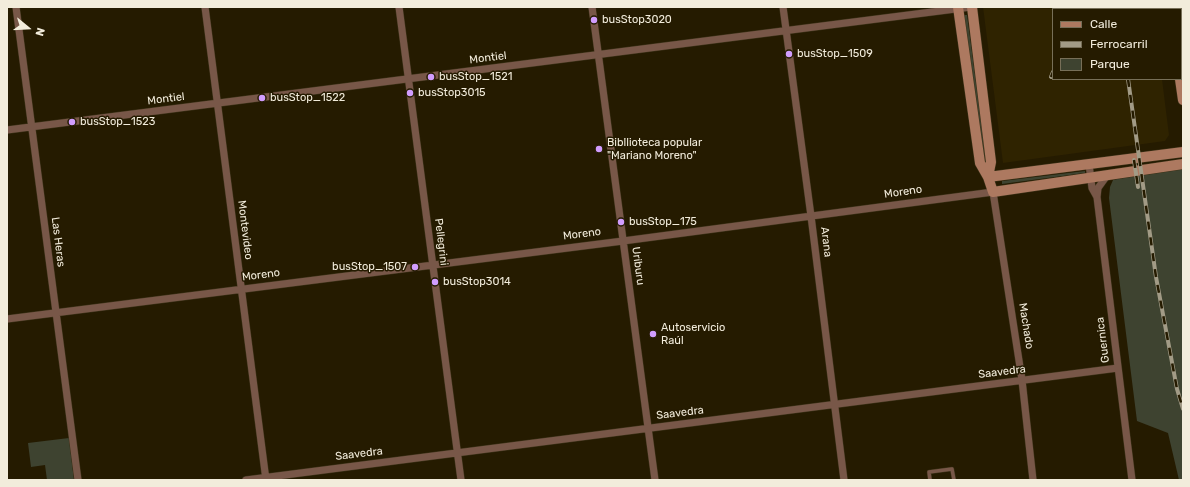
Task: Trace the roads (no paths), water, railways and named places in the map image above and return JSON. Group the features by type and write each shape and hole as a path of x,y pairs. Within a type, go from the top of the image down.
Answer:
{"street":[{"name":"Las Heras","path":"16,7 78,480"},
{"name":"Montevideo","path":"205,7 266,479"},
{"name":"Pellegrini","path":"399,7 461,480"},
{"name":"Uriburu","path":"592,7 655,480"},
{"name":"Arana","path":"783,7 844,480"},
{"name":"Montiel","path":"7,130 971,7"},
{"name":"Machado","path":"971,7 991,162 988,177"},
{"name":"Machado","path":"958,8 980,163 988,177 993,192 1022,380 1033,480"},
{"path":"1180,80 1183,100"},
{"path":"988,177 1183,152"},
{"name":"Guernica","path":"1089,164 1092,188 1097,197"},
{"name":"Moreno","path":"7,319 623,241 1091,179 1183,164"},
{"name":"Guernica","path":"1106,176 1098,188 1097,197 1132,480"},
{"name":"Saavedra","path":"246,480 266,479 648,428 1118,368"}],"lane":[{"path":"930,480 929,472 952,469 954,480"}],"railway":[{"path":"1128,80 1156,277 1177,389 1183,409"},
{"path":"1134,160 1138,187"}],"place":[{"name":"busStop3020","path":"594,20"},
{"name":"busStop_1509","path":"789,54"},
{"name":"busStop_1521","path":"431,77"},
{"name":"busStop3015","path":"410,93"},
{"name":"busStop_1522","path":"262,98"},
{"name":"busStop_1523","path":"72,122"},
{"name":"Bibllioteca popular \"Mariano Moreno\"","path":"599,149"},
{"name":"busStop_175","path":"621,222"},
{"name":"busStop_1507","path":"415,267"},
{"name":"busStop3014","path":"435,282"},
{"name":"Autoservicio Raúl","path":"653,334"}]}
